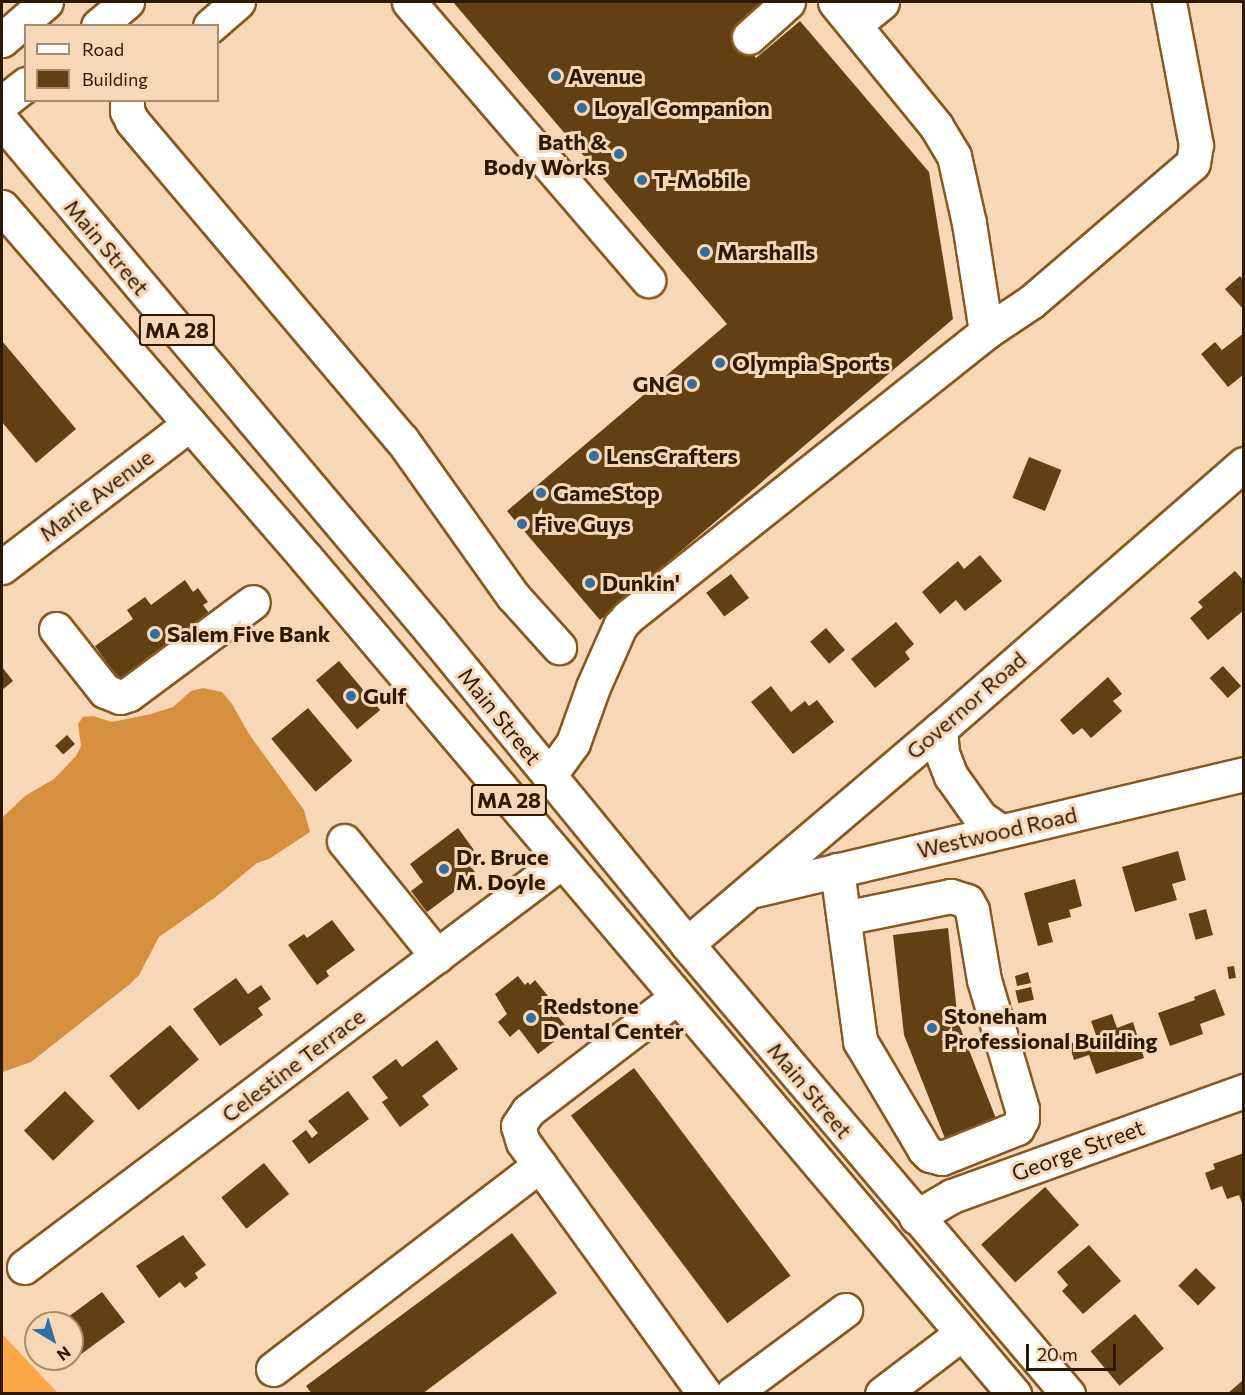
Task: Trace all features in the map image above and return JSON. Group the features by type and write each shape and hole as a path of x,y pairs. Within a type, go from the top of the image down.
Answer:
{"main road":[{"path":"2,40 46,2"},
{"path":"100,24 127,2"},
{"path":"212,24 238,2"},
{"path":"409,2 648,280"},
{"path":"749,37 788,2"},
{"path":"882,2 844,14 936,126 954,156 969,224 986,332"},
{"path":"549,776 573,743 620,626 628,617 986,332 1031,302 1193,163 1196,145 1169,2"},
{"path":"2,103 24,86"},
{"path":"128,102 127,111 132,121 402,440 513,596 558,647"},
{"name":"Main Street","path":"2,121 432,631 687,944 1068,1394"},
{"name":"Main Street","path":"2,207 190,424 1014,1394"},
{"name":"Marie Avenue","path":"2,567 190,424"},
{"name":"Governor Road","path":"687,944 940,729 1244,464"},
{"path":"56,629 107,693 120,697 129,694 253,602"},
{"path":"940,729 942,753 951,776 980,817 999,831"},
{"name":"Westwood Road","path":"750,891 1244,774"},
{"path":"344,841 437,956"},
{"name":"Celestine Terrace","path":"24,1267 561,862"},
{"path":"837,870 860,1041 927,1153 942,1158 1014,1130 1021,1122 1023,1113 984,980 970,904 961,897 951,896 844,918"},
{"path":"677,997 523,1116 518,1126 520,1135 540,1165 705,1394"},
{"name":"George Street","path":"916,1217 952,1196 1244,1091"},
{"path":"273,1369 540,1165"},
{"path":"732,1394 845,1310"},
{"path":"882,1394 962,1333"}],"shaded area":[{"path":"203,688 222,692 232,704 249,734 304,810 310,832 269,859 257,863 217,896 159,937 139,975 130,984 31,1062 2,1072 2,818 25,796 54,779 76,756 81,746 78,724 83,717 93,716 112,722 151,714 173,707 191,691"},
{"path":"2,1334 24,1357 24,1371 37,1371 58,1393 2,1393"}],"building":[{"path":"453,2 769,2 734,31 756,58 800,21 929,172 953,319 600,620 507,511 727,324"},
{"path":"1240,276 1244,281 1244,310 1225,289"},
{"path":"1244,333 1244,374 1228,387 1201,354 1215,342 1222,350"},
{"path":"2,341 76,429 36,463 2,422"},
{"path":"1029,457 1061,470 1045,511 1013,498"},
{"path":"980,555 1002,581 965,611 956,600 940,614 922,592 958,561 964,569"},
{"path":"1235,571 1244,581 1244,610 1208,640 1190,618 1203,607 1198,602"},
{"path":"731,574 749,598 724,617 706,593"},
{"name":"Salem Five Bank","path":"185,580 193,592 198,588 208,602 203,605 215,621 123,685 95,646 133,619 127,610 145,597 151,605"},
{"path":"896,622 914,644 905,652 910,659 875,688 851,659"},
{"path":"826,628 845,650 829,664 810,642"},
{"path":"339,661 380,710 357,729 316,680"},
{"path":"1223,666 1241,686 1228,698 1210,678"},
{"path":"2,667 13,681 2,690"},
{"path":"1108,677 1122,694 1113,701 1122,711 1091,738 1082,728 1073,735 1060,720"},
{"path":"771,686 791,712 805,701 809,706 817,700 834,722 793,754 751,702"},
{"path":"308,708 352,761 316,792 271,739"},
{"path":"67,735 75,744 63,755 55,746"},
{"name":"Dr. Bruce M. Doyle","path":"458,828 474,850 464,857 477,875 427,912 411,891 423,882 410,864"},
{"path":"1178,851 1186,880 1172,884 1177,900 1135,912 1122,867"},
{"path":"1075,879 1082,906 1069,910 1071,917 1048,923 1053,942 1038,946 1024,893"},
{"path":"1206,909 1213,935 1196,940 1189,914"},
{"path":"332,920 355,950 326,971 329,976 317,985 288,945 304,934 307,938"},
{"name":"Stoneham Professional Building","path":"948,928 958,1022 997,1121 946,1141 904,1035 893,935"},
{"path":"1234,966 1236,978 1229,979 1227,967"},
{"path":"1028,972 1031,983 1017,986 1015,976"},
{"name":"Redstone Dental Center","path":"518,976 525,985 528,982 530,985 535,980 552,1001 548,1004 569,1030 538,1054 519,1029 510,1037 498,1022 507,1014 495,994"},
{"path":"236,978 248,994 261,985 271,999 258,1008 263,1015 220,1046 193,1009"},
{"path":"1031,987 1034,1000 1018,1003 1015,991"},
{"path":"1215,989 1225,1015 1200,1024 1203,1034 1170,1046 1158,1013 1195,1000 1194,997"},
{"path":"1112,1014 1117,1028 1133,1022 1144,1058 1096,1074 1089,1055 1074,1060 1069,1044 1096,1035 1091,1021"},
{"path":"170,1025 199,1059 138,1110 109,1076"},
{"path":"437,1040 458,1069 422,1096 429,1105 400,1127 382,1102 388,1098 372,1077 396,1059 402,1067"},
{"path":"634,1068 790,1276 727,1323 571,1116"},
{"path":"65,1091 94,1121 53,1161 24,1131"},
{"path":"348,1091 369,1119 309,1164 292,1141 306,1130 312,1138 318,1133 308,1121"},
{"path":"1244,1153 1243,1206 1239,1195 1227,1199 1222,1186 1211,1190 1205,1173 1215,1169 1213,1164"},
{"path":"264,1163 289,1194 246,1229 221,1198"},
{"path":"1045,1187 1079,1225 1015,1282 981,1245"},
{"path":"512,1233 557,1293 422,1394 312,1394 306,1386"},
{"path":"183,1235 206,1265 195,1273 198,1278 185,1288 180,1282 159,1298 136,1266"},
{"path":"1089,1245 1121,1281 1083,1314 1062,1291 1068,1285 1057,1272"},
{"path":"1196,1268 1216,1288 1198,1305 1178,1286"},
{"path":"102,1292 125,1322 84,1352 84,1311 76,1311"},
{"path":"1135,1314 1164,1348 1119,1386 1091,1351"},
{"path":"1242,1381 1244,1394 1227,1394"}],"place":[{"name":"Avenue","path":"556,76"},
{"name":"Loyal Companion","path":"582,108"},
{"name":"Bath & Body Works","path":"619,154"},
{"name":"T-Mobile","path":"642,180"},
{"name":"Marshalls","path":"705,252"},
{"name":"Olympia Sports","path":"720,363"},
{"name":"GNC","path":"692,384"},
{"name":"LensCrafters","path":"594,456"},
{"name":"GameStop","path":"541,493"},
{"name":"Five Guys","path":"522,524"},
{"name":"Dunkin'","path":"590,583"},
{"name":"Salem Five Bank","path":"155,634"},
{"name":"Gulf","path":"351,696"},
{"name":"Dr. Bruce M. Doyle","path":"444,869"},
{"name":"Redstone Dental Center","path":"531,1018"},
{"name":"Stoneham Professional Building","path":"932,1028"}]}
